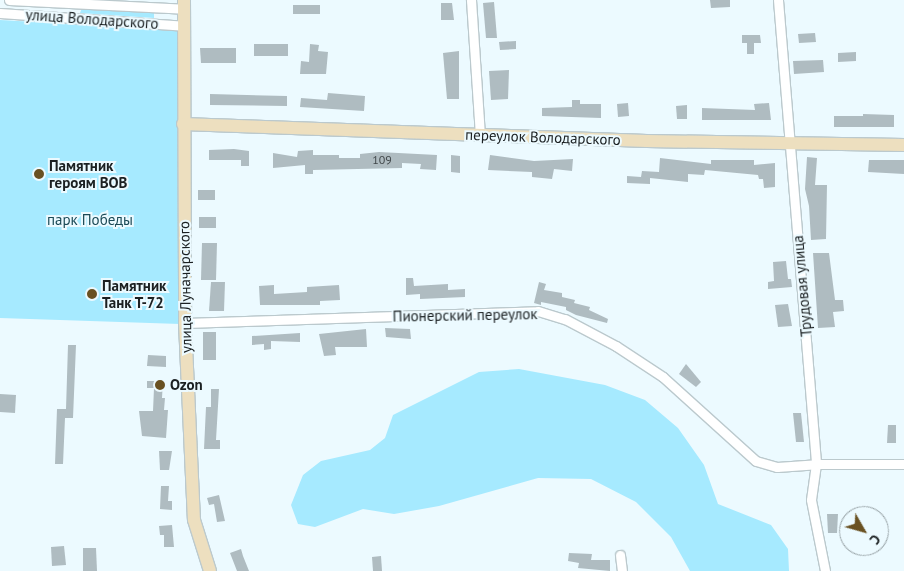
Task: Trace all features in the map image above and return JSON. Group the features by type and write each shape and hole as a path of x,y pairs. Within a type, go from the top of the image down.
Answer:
{"street":[{"name":"улица Володарского","path":"9,0 184,4"},
{"path":"471,0 480,135"},
{"name":"Трудовая улица","path":"778,0 816,464 811,500 825,571"},
{"name":"улица Луначарского","path":"184,4 185,323 194,520 210,571"},
{"name":"улица Володарского","path":"0,13 184,26"},
{"name":"переулок Володарского","path":"183,124 480,135 904,145"},
{"name":"Пионерский переулок","path":"185,323 538,311 566,319 616,346 663,377 756,461 777,467 816,464 904,464"},
{"path":"620,555 622,571"}],"green space":[{"path":"82,8 154,12 154,18 80,13"},
{"name":"парк Победы","path":"0,20 177,30 180,324 0,318"},
{"path":"519,369 605,385 645,400 678,428 704,465 718,504 771,525 788,549 789,571 690,571 671,537 636,502 591,479 538,478 439,506 394,514 363,509 315,527 298,524 291,505 303,475 321,461 370,450 385,438 393,415 479,372"}],"building":[{"path":"710,0 730,0 730,7 711,8"},
{"path":"494,2 497,38 486,38 483,3"},
{"path":"441,3 452,3 454,20 441,20"},
{"path":"293,5 320,5 320,14 293,14"},
{"path":"815,33 816,42 799,43 798,34"},
{"path":"742,35 760,35 761,43 754,43 754,54 747,54 747,43 742,43"},
{"path":"516,41 516,49 500,50 499,42"},
{"path":"254,44 288,44 288,56 254,56"},
{"path":"310,44 319,45 318,51 328,52 326,74 300,74 301,61 309,62"},
{"path":"200,48 236,48 236,63 201,63"},
{"path":"459,51 459,99 447,99 443,53"},
{"path":"856,52 856,61 838,62 838,53"},
{"path":"823,60 824,72 794,74 793,61"},
{"path":"509,70 508,99 491,100 489,71"},
{"path":"328,93 365,96 364,111 300,107 301,98 327,100"},
{"path":"210,94 287,96 287,106 210,105"},
{"path":"572,100 580,100 580,104 601,104 601,118 542,116 542,108 572,107"},
{"path":"628,103 629,116 618,117 617,104"},
{"path":"769,103 771,120 702,120 702,108 755,110 754,104"},
{"path":"687,105 687,119 677,119 676,106"},
{"path":"863,114 894,115 894,127 834,127 834,116 863,116"},
{"path":"234,149 249,151 249,166 241,166 241,160 209,160 209,150"},
{"path":"313,150 313,155 339,155 339,158 360,158 360,154 379,152 437,155 436,170 420,169 421,164 402,163 402,168 313,170 313,174 305,174 305,165 273,168 273,153 297,157 298,151"},
{"path":"451,155 460,156 460,173 451,172"},
{"path":"490,155 534,161 573,159 572,171 554,169 552,179 532,177 532,172 488,170"},
{"path":"807,157 817,158 815,185 827,185 826,239 811,240 809,206 805,189"},
{"path":"660,158 711,164 711,160 754,160 754,165 775,163 775,187 764,188 763,179 759,179 758,175 705,170 704,175 688,174 688,182 650,178 650,184 627,183 627,176 641,177 642,171 659,172"},
{"path":"869,160 904,160 904,174 868,172"},
{"path":"198,190 215,190 215,200 198,200"},
{"path":"199,217 216,217 216,228 199,228"},
{"path":"202,243 217,243 216,280 201,280"},
{"path":"813,253 829,253 835,300 843,300 844,311 833,312 835,327 818,328"},
{"path":"786,261 788,279 791,279 792,287 768,289 768,282 774,281 773,262"},
{"path":"406,278 413,278 414,286 448,284 448,290 465,289 465,297 420,299 420,294 406,295"},
{"path":"211,282 225,282 224,311 209,311"},
{"path":"539,282 546,284 544,290 562,293 562,297 575,300 574,303 590,307 589,310 608,319 607,323 576,315 566,310 566,307 541,302 541,305 534,303"},
{"path":"274,285 274,294 307,292 307,287 339,285 340,300 320,301 320,305 260,305 259,286"},
{"path":"788,304 792,326 778,327 775,305"},
{"path":"385,328 410,329 411,339 386,337"},
{"path":"366,329 367,347 335,347 336,355 324,356 319,334"},
{"path":"203,332 216,332 216,360 203,360"},
{"path":"300,333 300,342 271,341 271,349 264,350 264,344 252,345 252,336"},
{"path":"68,345 76,345 73,418 65,418 63,464 55,464 57,409 66,409"},
{"path":"148,355 166,356 166,367 147,366"},
{"path":"686,364 701,382 696,387 679,374"},
{"path":"147,381 163,381 162,398 165,398 164,410 168,410 166,438 142,436 139,411 153,411 154,388 147,388"},
{"path":"211,389 219,389 216,440 220,440 220,449 204,449 206,407 211,407"},
{"path":"0,394 16,395 15,413 0,412"},
{"path":"793,413 801,413 804,442 796,442"},
{"path":"888,425 896,425 896,443 887,443"},
{"path":"159,451 172,451 169,470 160,470"},
{"path":"161,486 169,486 168,501 172,501 172,510 160,509"},
{"path":"219,495 225,521 217,522 214,504 209,505 207,498"},
{"path":"827,514 838,514 837,533 828,533"},
{"path":"172,525 174,547 164,547 164,535 160,535 159,526"},
{"path":"64,546 66,565 52,566 51,547"},
{"path":"83,548 96,548 97,571 83,571"},
{"path":"241,549 249,571 237,571 230,553"},
{"path":"569,553 592,554 591,560 610,560 610,571 578,568 579,563 568,561"},
{"path":"381,556 382,571 373,571 372,557"}],"place":[{"name":"Памятник героям ВОВ","path":"39,174"},
{"name":"Памятник Танк Т-72","path":"92,294"},
{"name":"Ozon","path":"160,385"}]}
